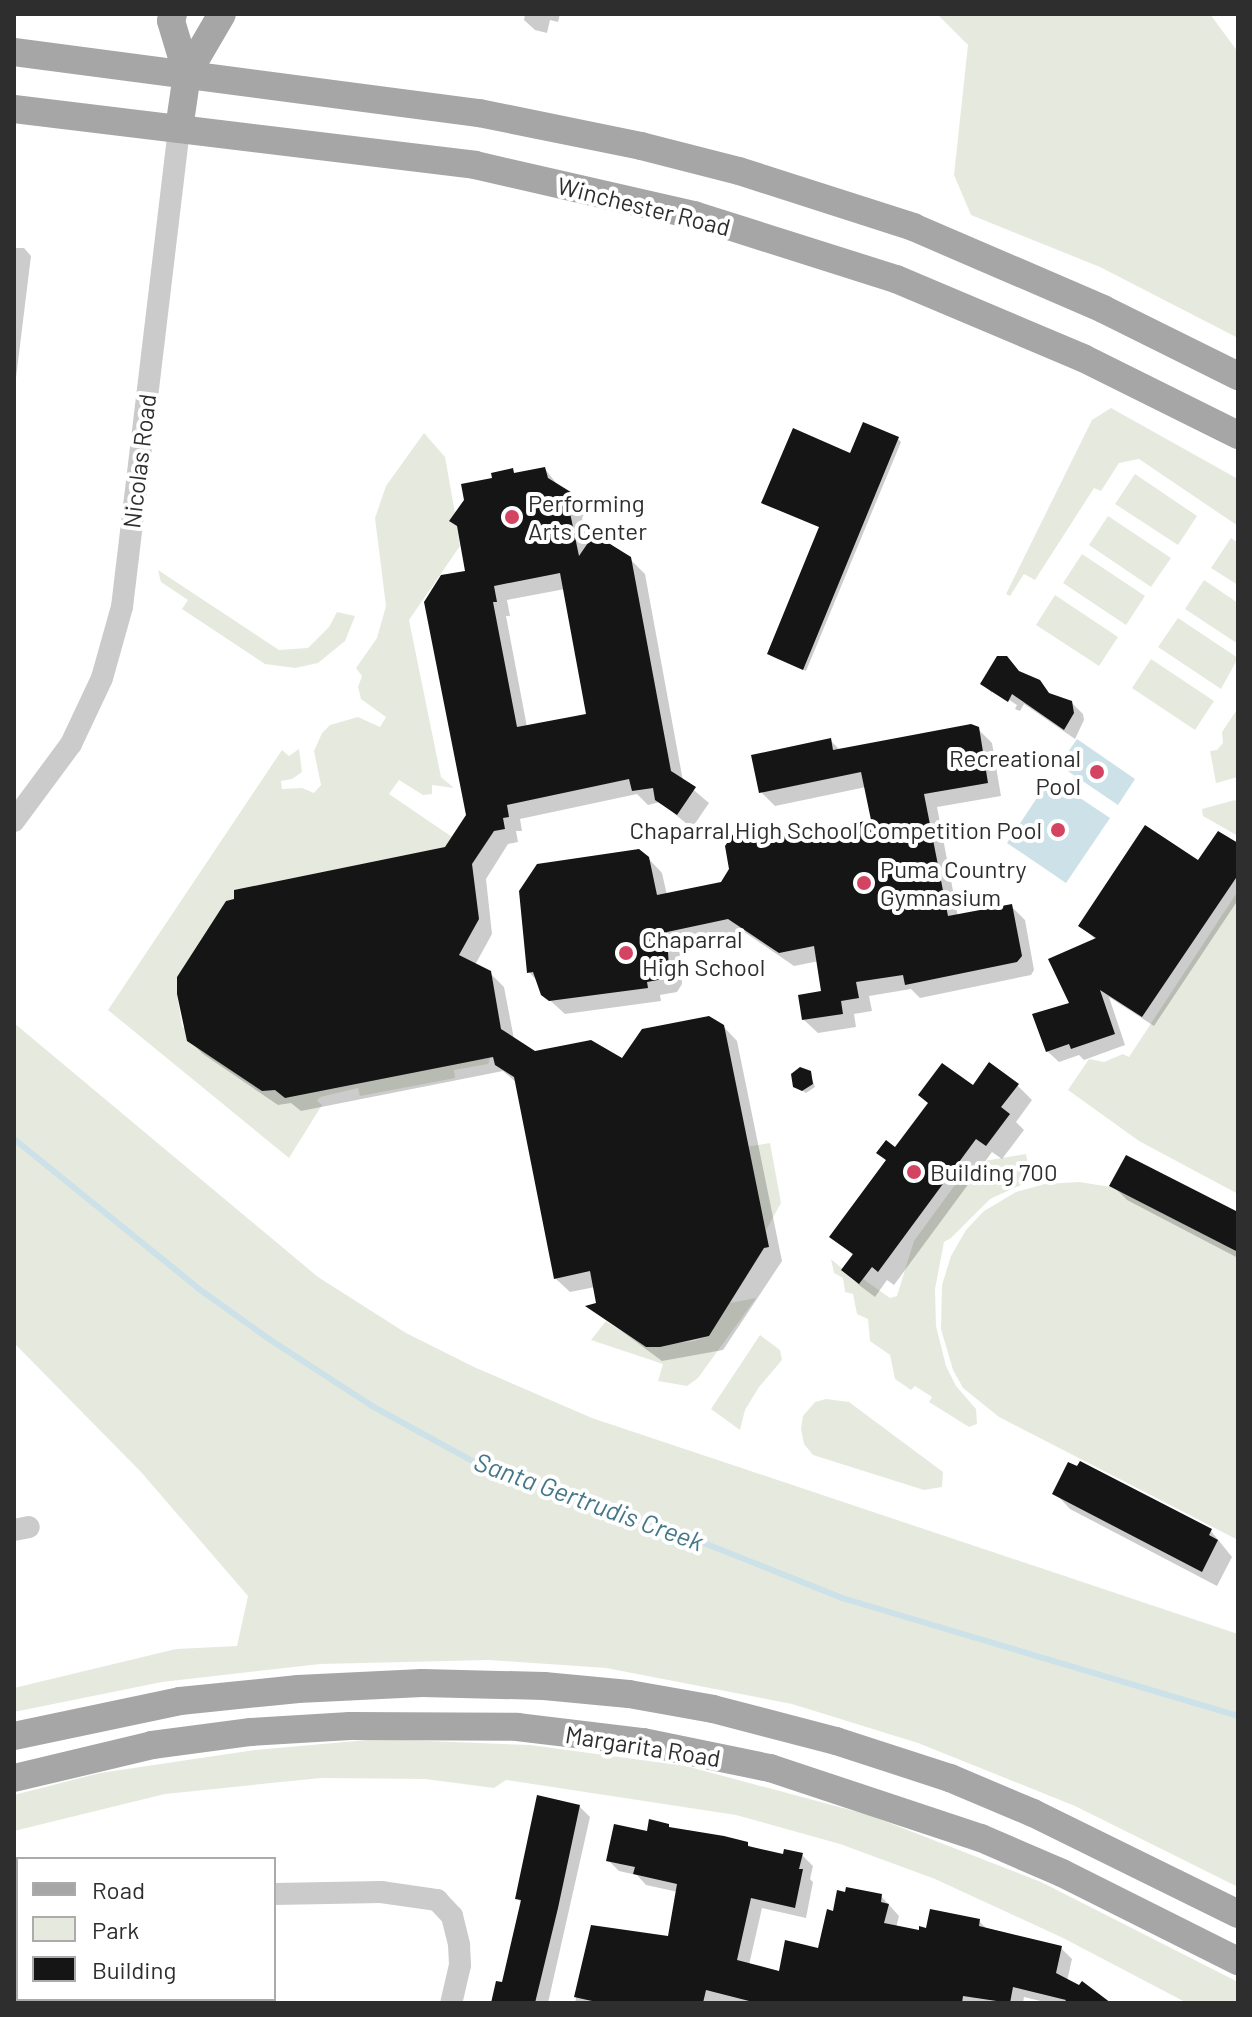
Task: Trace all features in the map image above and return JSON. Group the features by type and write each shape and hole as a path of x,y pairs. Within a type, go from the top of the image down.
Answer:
{"main road":[{"name":"Nicolas Road","path":"173,14 171,21 187,74"},
{"name":"Nicolas Road","path":"179,129 187,74 222,14"},
{"path":"14,52 479,113 641,146 739,171 913,227 1103,309 1238,376"},
{"name":"Winchester Road","path":"14,109 475,165 694,215 896,279 1083,358 1238,435"},
{"name":"Margarita Road","path":"14,1736 180,1701 298,1689 422,1683 544,1686 629,1694 713,1709 836,1741 950,1778 1033,1813 1238,1914"},
{"name":"Margarita Road","path":"14,1778 152,1745 251,1732 350,1726 517,1727 643,1742 770,1768 981,1838 1062,1873 1238,1961"}],"street":[{"name":"Nicolas Road","path":"14,821 71,744 102,678 122,607 179,129"},
{"path":"276,1894 381,1892 437,1900 452,1916 460,1965 451,2003"}],"green space":[{"path":"937,14 1210,14 1238,52 1238,338 1100,267 971,215 954,175 968,45"},
{"path":"1111,408 1238,479 1238,526 1139,459 1119,463 1101,491 1094,488 1035,580 1024,574 1010,596 1006,594 1092,420"},
{"path":"424,433 445,457 455,513 449,521 457,526 460,546 409,620 441,777 454,788 432,785 432,794 423,795 399,780 389,794 458,841 456,845 234,890 234,899 226,901 177,977 177,994 182,1026 223,1064 262,1091 490,1058 488,1064 454,1070 455,1078 360,1096 358,1088 320,1097 317,1101 322,1105 289,1158 108,1010 282,750 289,756 299,749 302,772 292,779 281,781 282,789 302,788 314,793 321,785 314,751 322,733 330,725 358,717 380,727 386,717 361,699 358,687 362,676 356,668 377,638 386,606 375,518 386,486"},
{"path":"1135,474 1197,516 1178,545 1115,504"},
{"path":"1108,516 1171,558 1151,587 1089,545"},
{"path":"1231,538 1238,543 1238,585 1211,568"},
{"path":"1082,554 1145,596 1126,625 1063,583"},
{"path":"158,570 279,650 308,648 329,627 337,612 355,616 345,641 318,663 295,668 265,664 182,609 188,600 161,582"},
{"path":"1204,580 1238,603 1238,644 1185,609"},
{"path":"1055,595 1118,637 1099,666 1036,625"},
{"path":"1178,618 1238,658 1221,689 1158,647"},
{"path":"1151,659 1214,701 1195,730 1132,688"},
{"path":"1238,708 1238,777 1216,783 1210,751 1217,750 1223,743 1222,732"},
{"path":"1235,800 1238,803 1238,836 1203,816 1202,809"},
{"path":"1238,891 1238,1194 1139,1141 1068,1090 1089,1059 1104,1062 1123,1054 1129,1057"},
{"path":"14,1023 318,1277 406,1333 474,1367 592,1418 1238,1634 1238,1887 1075,1806 918,1743 792,1704 606,1668 489,1660 320,1664 162,1682 14,1712 14,1688 176,1649 237,1646 248,1596 141,1472 14,1343"},
{"path":"770,1143 781,1203 766,1230 746,1147"},
{"path":"1026,1154 1032,1180 990,1199 944,1242 935,1289 936,1326 946,1366 956,1386 976,1409 977,1424 969,1427 929,1402 932,1397 915,1386 911,1390 895,1379 890,1355 870,1341 868,1319 857,1314 853,1294 845,1292 843,1278 834,1273 831,1259 859,1283 863,1279 890,1298 897,1296 914,1241 955,1185 985,1165 984,1161"},
{"path":"1079,1182 1111,1187 1238,1252 1238,1540 999,1417 963,1388 953,1370 941,1329 942,1285 951,1256 966,1230 984,1211 1016,1192 1045,1184"},
{"path":"756,1298 698,1378 687,1386 658,1381 663,1364 591,1340 606,1321 646,1347 695,1341 709,1336 730,1303"},
{"path":"760,1335 780,1350 782,1360 759,1387 745,1410 740,1430 711,1409"},
{"path":"826,1399 849,1402 943,1472 942,1487 924,1490 813,1455 804,1444 801,1429 803,1416 815,1402"},
{"path":"379,1739 530,1745 686,1766 869,1815 1041,1882 1238,1982 1238,2003 1187,2003 1063,1938 935,1879 840,1844 736,1815 506,1780 494,1788 425,1779 321,1778 165,1794 14,1831 14,1795 100,1773 255,1750"}],"water":[{"name":"Recreational Pool","path":"1077,739 1135,779 1118,805 1059,765"},
{"name":"Chaparral High School Competition Pool","path":"1050,778 1110,818 1066,883 1007,843"}],"building":[{"path":"863,422 899,437 803,670 767,654 819,527 761,503 793,428 850,453"},
{"path":"545,467 548,478 574,494 568,503 579,556 594,534 631,557 671,771 696,787 677,815 655,800 653,788 632,791 629,779 507,805 509,817 503,818 505,829 494,831 472,864 479,919 459,955 491,971 501,1029 535,1051 591,1040 622,1058 642,1029 709,1016 724,1025 769,1247 764,1248 709,1336 660,1347 646,1347 585,1306 596,1303 590,1271 554,1279 514,1077 495,1065 493,1057 285,1098 275,1090 262,1091 187,1041 177,994 177,977 226,901 234,899 234,890 445,847 466,815 424,602 441,575 465,571 457,526 449,521 464,500 461,484 492,478 491,473 513,468 514,473","holes":["560,573 586,714 517,727 493,602 497,602 494,586"]},
{"path":"997,656 1007,656 1019,671 1040,680 1049,693 1072,701 1074,713 1064,730 1012,694 1008,702 980,684"},
{"path":"971,724 979,727 988,783 924,794 948,916 1012,904 1022,956 1017,962 905,985 903,975 856,982 859,998 841,1001 843,1014 802,1020 798,995 821,991 814,946 779,953 728,919 667,932 669,970 663,979 647,982 648,988 549,1001 541,995 533,972 527,973 519,891 537,864 639,849 649,857 657,895 721,882 729,869 725,846 736,830 774,823 776,838 871,820 861,772 759,793 751,755 831,738 833,750"},
{"path":"1145,825 1198,860 1218,831 1238,843 1238,875 1142,1017 1100,990 1115,1034 1071,1049 1069,1044 1046,1052 1032,1014 1069,1003 1048,959 1096,938 1078,926"},
{"name":"Building 700","path":"989,1062 1019,1084 1001,1107 1010,1114 986,1146 976,1139 878,1272 872,1267 859,1284 841,1270 853,1254 829,1237 886,1160 876,1153 886,1140 895,1147 928,1103 918,1095 942,1063 973,1085"},
{"path":"800,1067 811,1071 813,1084 802,1091 793,1087 791,1074"},
{"path":"1126,1155 1238,1212 1238,1252 1109,1186"},
{"path":"1080,1461 1212,1529 1209,1535 1218,1540 1202,1572 1052,1494 1068,1462 1077,1466"},
{"path":"537,1795 580,1805 558,1908 535,2003 491,2003 496,1981 502,1982 521,1900 515,1899"},
{"path":"649,1819 669,1824 669,1827 748,1842 748,1846 783,1854 784,1849 803,1853 795,1908 751,1898 737,1960 779,1971 785,1940 818,1948 827,1909 833,1911 837,1890 845,1892 846,1887 882,1894 881,1902 889,1904 884,1923 919,1930 919,1926 926,1928 930,1909 980,1919 979,1926 1062,1946 1056,1973 1079,1985 1082,1981 1111,2003 1064,2003 1066,2000 1013,1987 1010,2003 963,1996 962,2003 757,2003 706,1990 703,2003 601,2003 574,1997 591,1925 668,1936 677,1884 633,1874 635,1867 606,1861 614,1824 647,1831"}],"waterway":[{"name":"Santa Gertrudis Creek","path":"14,1139 199,1289 269,1339 372,1406 476,1463 704,1543 842,1598 1238,1716"}],"place":[{"name":"Performing Arts Center","path":"512,517"},
{"name":"Recreational Pool","path":"1097,772"},
{"name":"Chaparral High School Competition Pool","path":"1058,830"},
{"name":"Puma Country Gymnasium","path":"864,883"},
{"name":"Chaparral High School","path":"626,953"},
{"name":"Building 700","path":"914,1172"}]}
